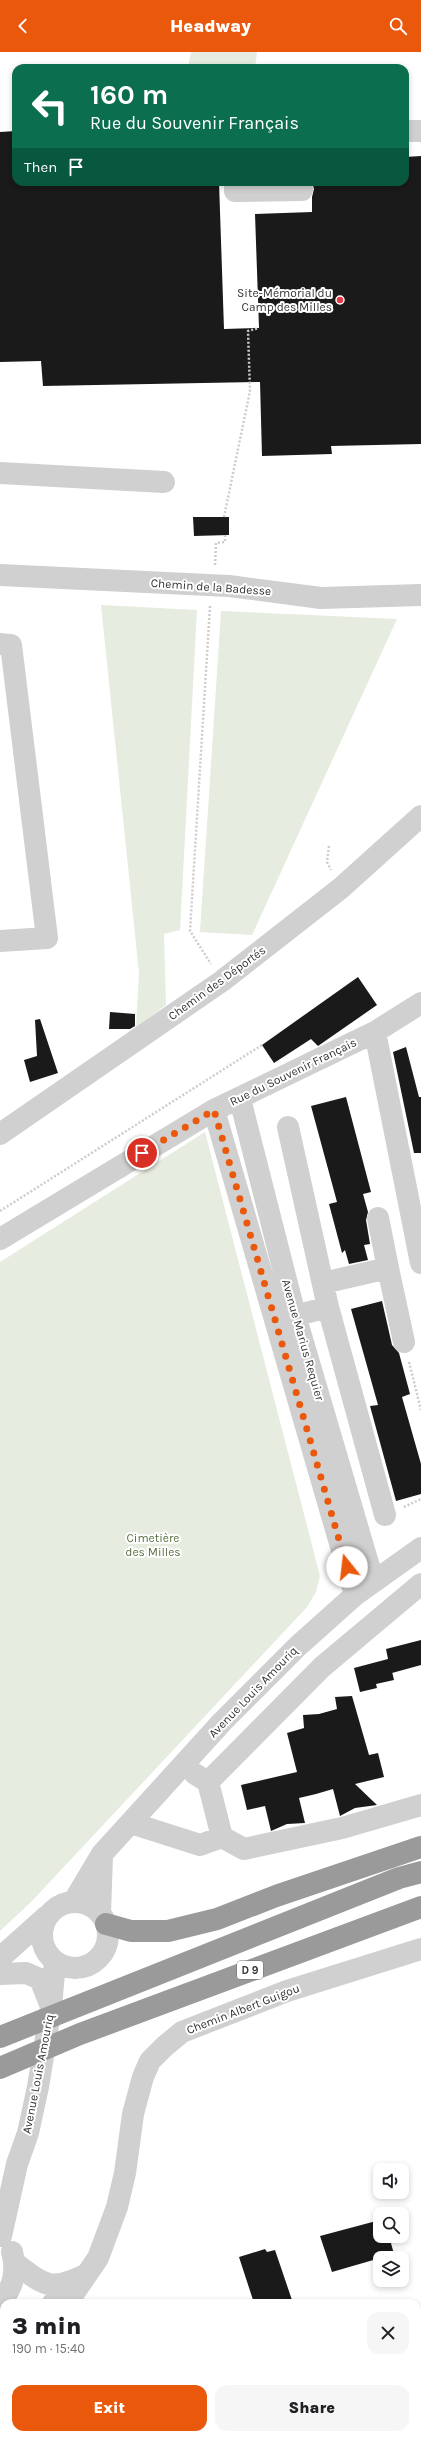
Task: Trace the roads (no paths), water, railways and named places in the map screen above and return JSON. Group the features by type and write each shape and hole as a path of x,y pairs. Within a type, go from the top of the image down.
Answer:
{"highway":[{"path":"103,1918 131,1931 168,1931 217,1919 284,1893 421,1847"},
{"name":"D 9","path":"3,2036 82,2003 399,1878 421,1872"},
{"name":"D 9","path":"4,2066 80,2034 421,1907"}],"street":[{"path":"409,132 421,131"},
{"path":"235,186 235,191 302,190"},
{"path":"0,473 164,482"},
{"name":"Chemin de la Badesse","path":"0,575 215,586 321,598 421,595"},
{"path":"0,644 11,645 47,938 0,941"},
{"name":"Chemin des Déportés","path":"0,1134 222,981 340,888 421,816"},
{"name":"Rue du Souvenir Français","path":"0,1239 214,1110 240,1099 375,1032 421,1003"},
{"path":"375,1032 421,1263"},
{"name":"Avenue Marius Requier","path":"240,1099 287,1285 285,1318 355,1595"},
{"name":"Avenue Marius Requier","path":"214,1110 266,1290 285,1318 373,1580"},
{"path":"288,1127 328,1307 385,1515"},
{"path":"378,1218 404,1342"},
{"path":"266,1290 388,1268"},
{"path":"285,1318 328,1307"},
{"name":"Avenue Louis Amouriq","path":"74,1901 102,1854 183,1768 222,1722 298,1646 355,1595 373,1580 421,1548"},
{"path":"208,1782 322,1667 421,1584"},
{"path":"183,1768 208,1782 222,1837 244,1849 342,1828 421,1805"},
{"path":"131,1822 200,1845 222,1837"},
{"path":"0,1968 18,1960 58,1961 82,1967 92,1963 101,1956 106,1946 108,1935 103,1918 102,1854"},
{"path":"0,1958 59,1906 74,1901 88,1904 103,1918"},
{"path":"46,1916 41,1935 58,1961"},
{"name":"Chemin Albert Guigou","path":"64,2299 72,2296 98,2258 118,2207 125,2173 133,2114 143,2077 150,2061 165,2046 182,2032 252,2004 361,1967 421,1950"},
{"name":"Avenue Louis Amouriq","path":"1,2235 17,2164 28,2133 38,2087 58,1961"},
{"path":"0,1974 26,1973 40,1979 51,2007"},
{"name":"Avenue Louis Amouriq","path":"0,2183 17,2164"},
{"path":"1,2235 8,2244 15,2263 14,2280 3,2299"},
{"name":"Chemin Albert Guigou","path":"15,2263 38,2281 55,2286 69,2283 87,2274"}],"place":[{"name":"Site-Mémorial du Camp des Milles","path":"340,300"}],"park label":[{"name":"Cimetière des Milles","path":"153,1545"}]}
